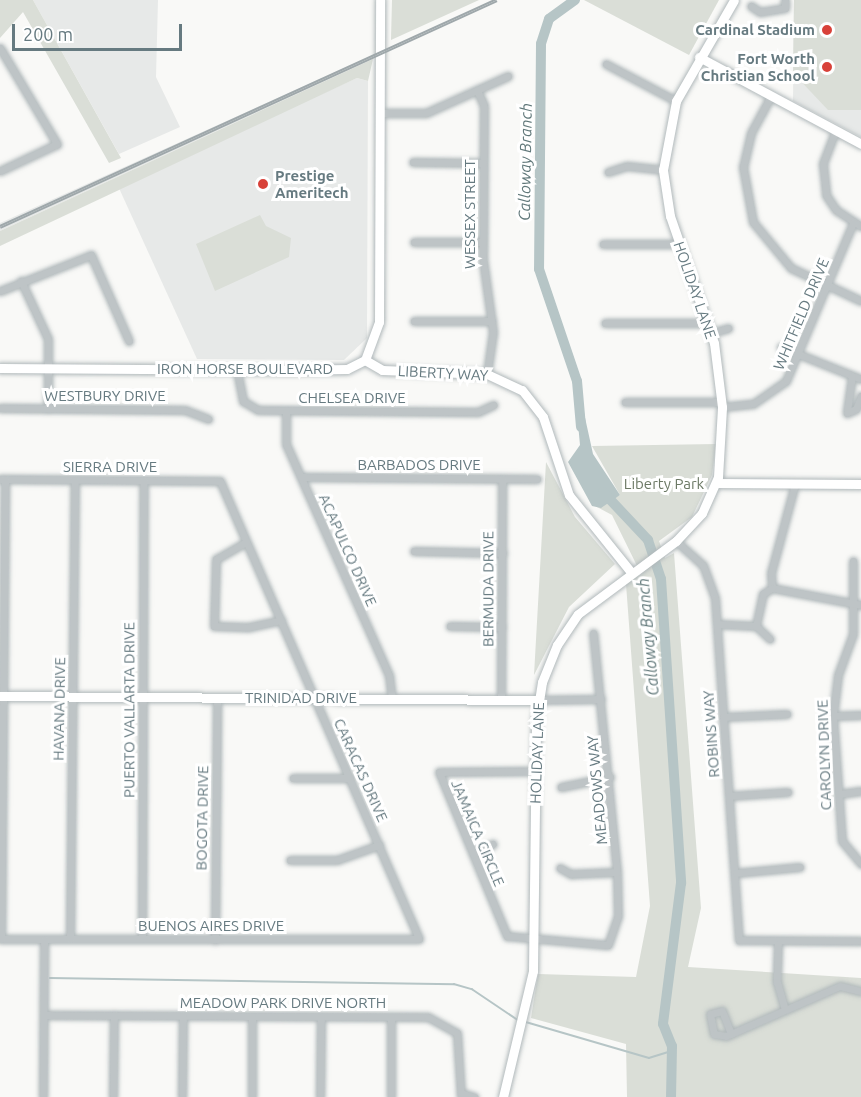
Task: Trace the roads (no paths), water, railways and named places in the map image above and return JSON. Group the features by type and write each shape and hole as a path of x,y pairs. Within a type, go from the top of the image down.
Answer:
{"street":[{"name":"HOLIDAY LANE","path":"503,1097 523,1020 533,940 538,700 551,657 570,623 596,596 662,551 702,513 716,483 722,405 711,333 679,244 663,170 676,101 699,57 734,0"},
{"path":"751,6 760,12 785,9 785,0"},
{"path":"364,360 379,322 380,4"},
{"path":"0,48 57,144 0,171"},
{"path":"699,57 861,144"},
{"path":"606,64 676,101"},
{"path":"380,113 426,113 508,75"},
{"name":"WESSEX STREET","path":"477,90 484,106 483,242 492,321 488,374"},
{"path":"771,96 746,147 747,203 758,233 777,256 827,288 861,301"},
{"path":"835,132 823,164 824,182 831,204 853,223 861,226"},
{"path":"413,162 483,163"},
{"path":"608,172 627,166 663,170"},
{"name":"WHITFIELD DRIVE","path":"625,402 753,404 776,391 799,357 853,223"},
{"path":"414,242 483,242"},
{"path":"603,244 679,244"},
{"path":"0,291 91,255 129,341"},
{"path":"21,281 48,339 48,409"},
{"path":"414,321 492,321"},
{"path":"605,323 708,323"},
{"path":"711,333 728,328"},
{"path":"781,347 799,357 861,378"},
{"name":"IRON HORSE BOULEVARD","path":"0,368 48,366 237,370 347,369 364,360"},
{"name":"LIBERTY WAY","path":"364,360 381,370 488,374 505,380 533,401 569,495 634,569"},
{"name":"CHELSEA DRIVE","path":"237,370 243,401 258,410 478,412 494,405"},
{"path":"852,375 847,412 852,414 861,396"},
{"name":"WESTBURY DRIVE","path":"0,408 185,410 208,419"},
{"name":"ACAPULCO DRIVE","path":"286,412 286,444 389,675 392,698"},
{"name":"BARBADOS DRIVE","path":"301,477 537,479"},
{"path":"1,939 2,479"},
{"name":"SIERRA DRIVE","path":"2,479 220,481"},
{"name":"BERMUDA DRIVE","path":"501,699 502,479"},
{"name":"HAVANA DRIVE","path":"70,939 75,480"},
{"name":"PUERTO VALLARTA DRIVE","path":"142,939 144,480"},
{"name":"CARACAS DRIVE","path":"220,481 419,937"},
{"path":"716,483 861,484"},
{"path":"772,588 771,573 795,484"},
{"name":"ROBINS WAY","path":"676,540 708,575 717,624 740,940 778,944"},
{"path":"246,542 216,559 214,626 249,627 280,620"},
{"path":"414,551 503,553"},
{"name":"CAROLYN DRIVE","path":"853,561 858,605 833,716 842,841 861,864"},
{"path":"756,626 763,594 772,588 858,605"},
{"path":"717,624 756,626 770,639"},
{"path":"450,626 502,627"},
{"name":"MEADOWS WAY","path":"533,940 608,945 618,916 610,777 592,633"},
{"name":"TRINIDAD DRIVE","path":"2,696 601,699"},
{"name":"BOGOTA DRIVE","path":"215,940 217,697"},
{"path":"723,717 787,714"},
{"path":"833,716 861,715"},
{"name":"JAMAICA CIRCLE","path":"533,940 507,936 439,772 536,771"},
{"path":"561,786 610,777"},
{"path":"293,778 350,778"},
{"path":"839,794 861,791"},
{"path":"729,796 788,792"},
{"path":"473,854 493,844"},
{"path":"290,860 338,860 379,845"},
{"path":"736,873 800,867"},
{"path":"560,868 571,874 616,872"},
{"name":"BUENOS AIRES DRIVE","path":"1,939 215,940 419,937"},
{"path":"43,1097 45,939"},
{"path":"785,1010 777,972 778,944 861,941"},
{"path":"731,1034 840,986 860,991"},
{"name":"MEADOW PARK DRIVE NORTH","path":"44,1015 428,1017 452,1027 459,1039 461,1095"},
{"path":"113,1097 114,1015"},
{"path":"182,1097 183,1016"},
{"path":"252,1016 252,1097"},
{"path":"320,1097 321,1017"},
{"path":"391,1017 391,1097"},
{"path":"461,1095 474,1097"}],"waterway":[{"name":"Calloway Branch","path":"575,0 549,19 541,44 539,269 577,381 581,427"},
{"name":"Calloway Branch","path":"603,492 648,540 661,579 681,883 663,1024 672,1046 671,1097"},
{"path":"50,978 454,984 472,989 518,1020"},
{"path":"526,1022 649,1058 672,1051"}],"railway":[{"path":"0,227 497,0"}],"place":[{"name":"Cardinal Stadium","path":"827,30"},
{"name":"Fort Worth Christian School","path":"827,67"},
{"name":"Prestige Ameritech","path":"263,184"}],"park label":[{"name":"Liberty Park","path":"664,484"}]}
